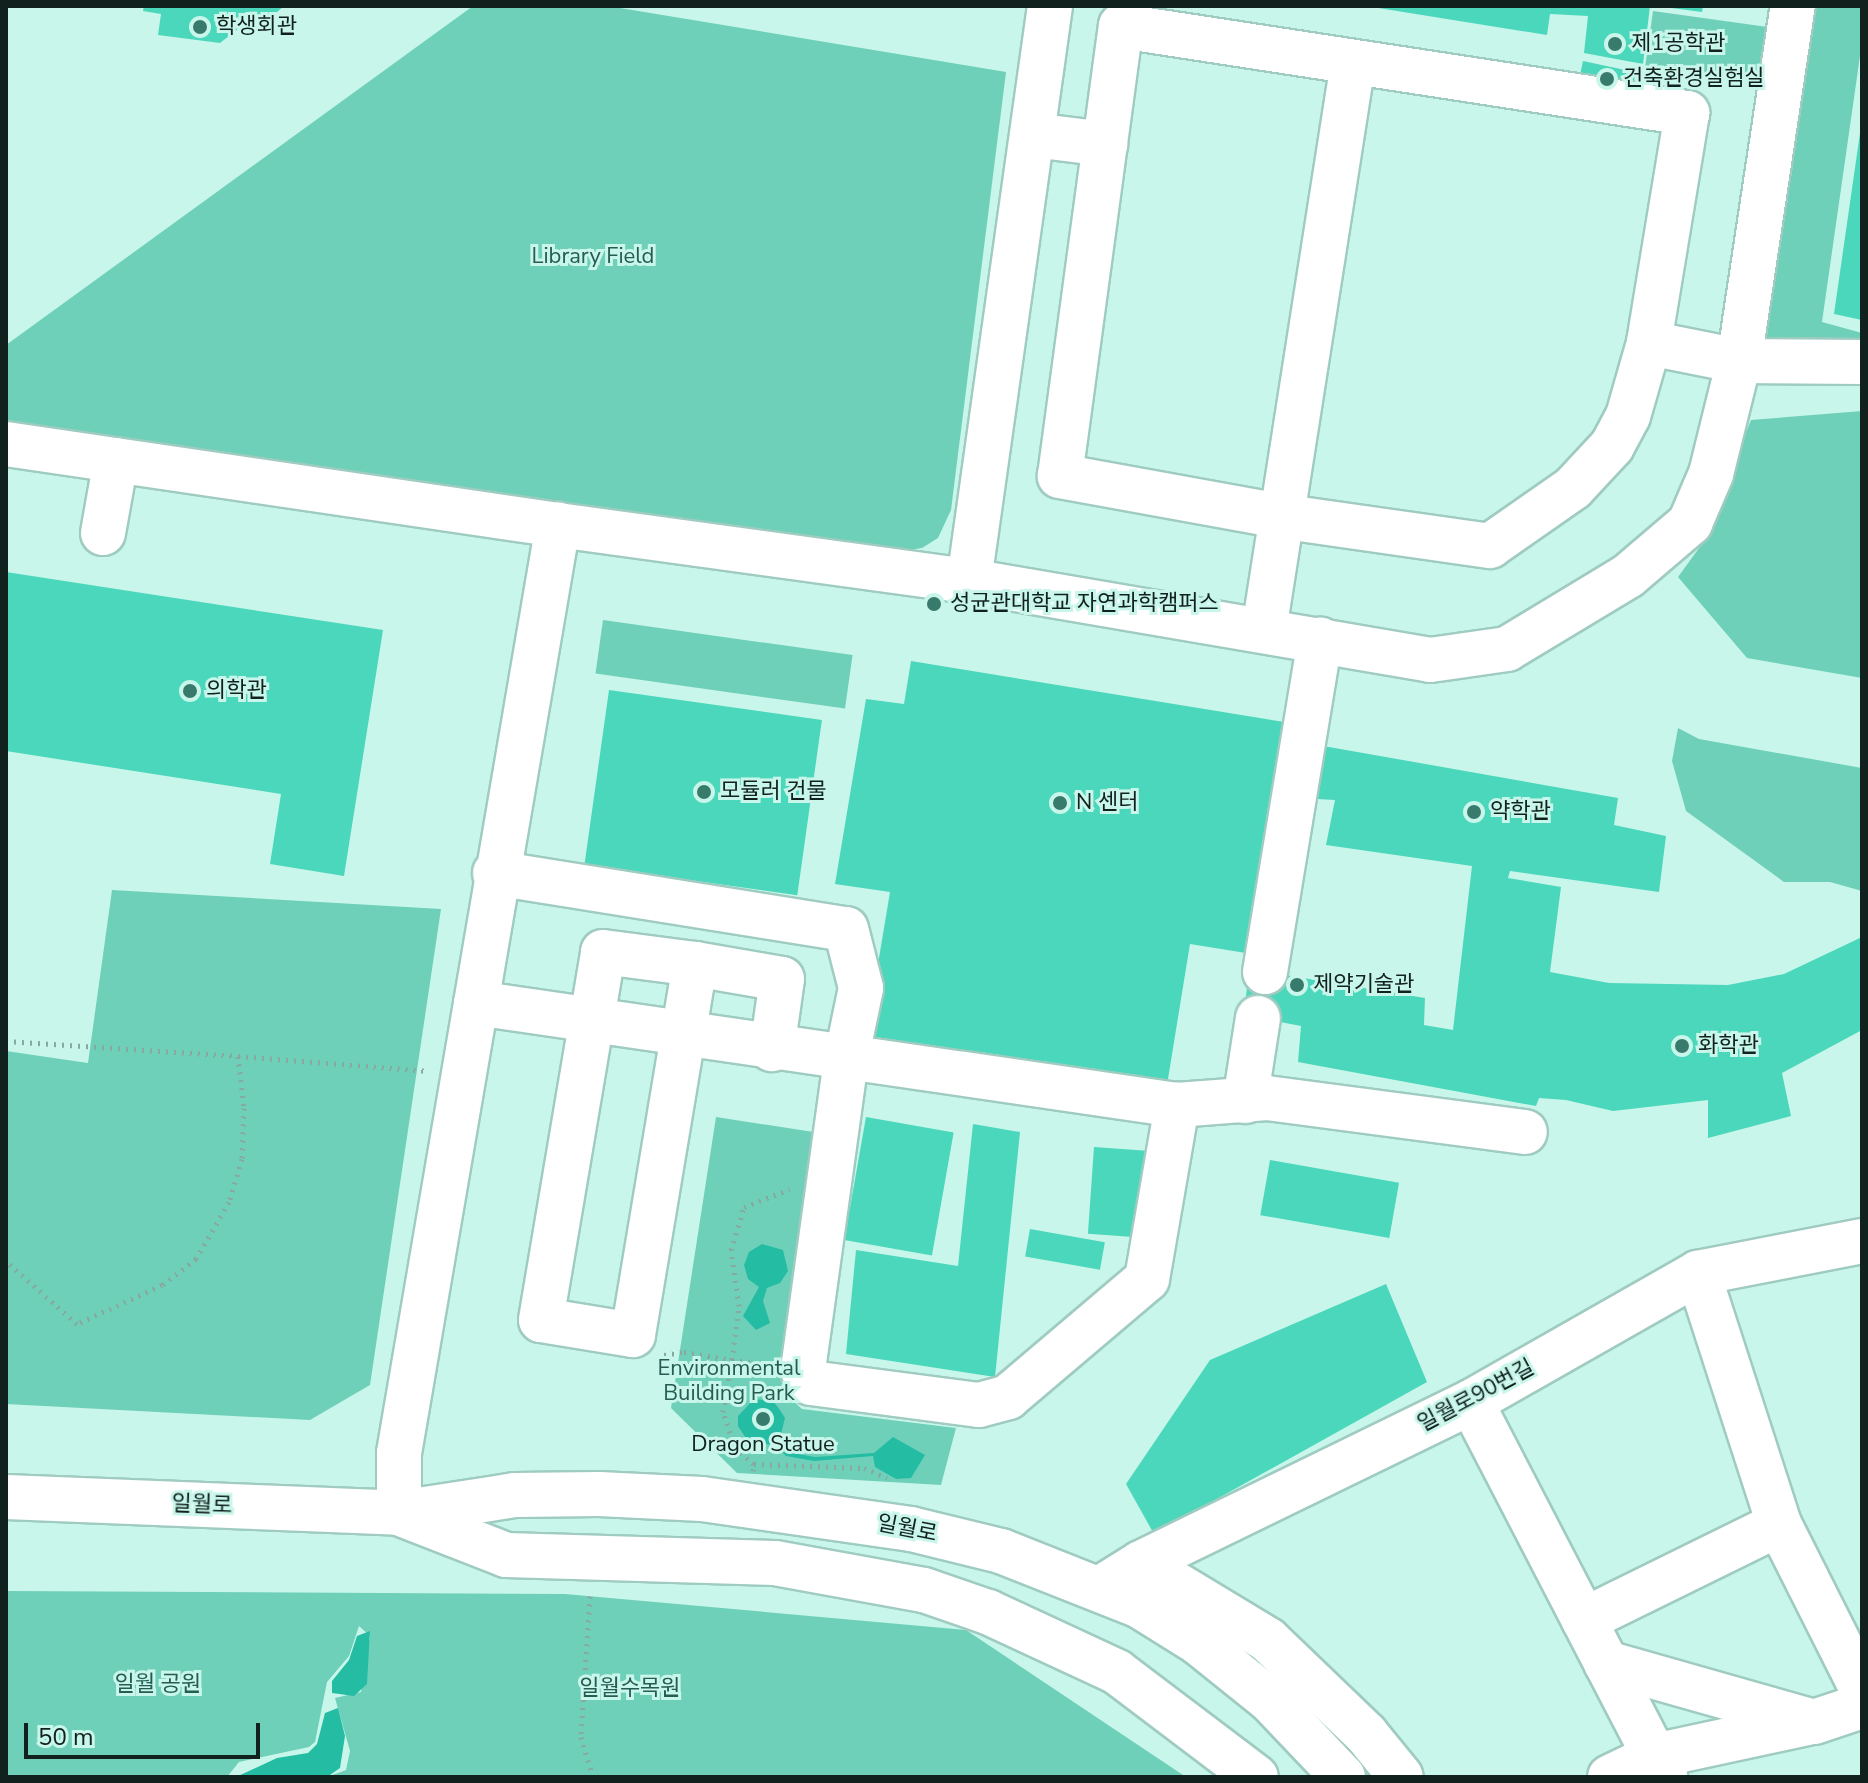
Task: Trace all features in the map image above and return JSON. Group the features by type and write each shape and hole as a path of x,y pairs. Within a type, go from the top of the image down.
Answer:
{"street":[{"path":"969,581 1050,6"},
{"path":"6,444 558,525 969,581 1430,660 1468,658 1507,649 1577,611 1669,546 1690,523 1711,474 1739,361 1793,6"},
{"path":"1121,26 1353,63 1687,113 1649,343 1628,416 1612,446 1573,488 1490,546 1285,517 1060,476 1121,26"},
{"path":"1264,630 1285,517 1353,63"},
{"path":"1033,135 1105,144"},
{"path":"1649,343 1739,361 1862,362"},
{"path":"103,533 116,460"},
{"path":"399,1513 399,1453 466,1074 495,873 558,525"},
{"path":"1265,972 1320,640"},
{"path":"495,873 846,929 861,988 846,1060 803,1370 811,1383 979,1405 1008,1397 1147,1279 1177,1105"},
{"path":"695,964 633,1335 541,1320 603,952 695,964 782,979 772,1049"},
{"path":"476,1003 846,1060 1177,1105 1267,1098 1525,1132"},
{"path":"1245,1101 1258,1018"},
{"name":"일월로90번길","path":"1101,1588 1141,1563 1471,1402 1698,1273 1862,1241"},
{"path":"1698,1273 1779,1524 1862,1689"},
{"path":"1471,1402 1660,1767"},
{"name":"일월로","path":"6,1497 399,1513 515,1495 702,1499 956,1539 1101,1588 1199,1643 1270,1700 1343,1777"},
{"name":"일월로","path":"399,1513 506,1555 775,1563 924,1590 1001,1617 1117,1672 1256,1777"},
{"path":"1584,1620 1779,1524"},
{"path":"1141,1563 1268,1640 1366,1734 1401,1777"},
{"path":"1606,1663 1814,1722"},
{"path":"1610,1777 1660,1767 1862,1706"}],"path":[{"path":"6,1041 466,1074"},
{"path":"6,1261 77,1324 162,1285 196,1259 229,1202 242,1159 238,1056"},
{"path":"831,1171 744,1207 731,1250 739,1306 723,1412 735,1448 754,1464 864,1468 887,1478"},
{"path":"684,1352 803,1370"},
{"path":"753,1474 754,1464"},
{"path":"590,1596 581,1737 593,1777"}],"green space":[{"name":"Library Field","path":"473,6 608,6 1006,72 951,510 938,538 922,548 888,553 6,424 6,345"},
{"path":"1808,6 1862,6 1862,42 1822,322 1862,333 1862,365 1754,382"},
{"path":"1653,11 1781,29 1773,83 1645,65"},
{"path":"1862,411 1862,678 1747,658 1678,577 1702,544 1751,420"},
{"path":"603,620 853,655 845,709 595,673"},
{"path":"1678,728 1699,739 1862,768 1862,891 1830,882 1784,882 1686,811 1672,761"},
{"path":"112,890 441,909 370,1385 310,1420 6,1404 6,1051 88,1063"},
{"name":"Environmental Building Park","path":"716,1117 820,1133 781,1390 802,1409 956,1428 941,1485 737,1473 671,1408"},
{"path":"6,1591 565,1594 966,1630 1186,1777 327,1777 346,1770 350,1751 335,1698 361,1692 370,1636 359,1626 349,1656 327,1682 315,1742 309,1747 239,1762 227,1777 6,1777"}],"shaded area":[{"path":"762,1244 783,1250 788,1271 780,1283 767,1288 763,1301 770,1323 756,1330 743,1316 759,1287 748,1279 744,1265 749,1252"},
{"path":"754,1399 773,1401 785,1418 779,1442 787,1452 815,1457 874,1453 893,1437 925,1455 911,1478 896,1479 875,1467 873,1456 814,1461 786,1456 776,1446 747,1440 738,1426 738,1416"},
{"path":"370,1631 367,1684 354,1696 332,1693 332,1681 349,1660 357,1636"},
{"path":"338,1708 345,1736 340,1768 327,1777 236,1777 277,1758 308,1753 317,1744 325,1713"}],"building":[{"name":"학생회관","path":"144,6 284,6 270,18 252,18 220,43 158,35 161,14 143,11"},
{"name":"제1공학관","path":"1366,6 1650,6 1643,64 1584,53 1588,16 1550,14 1547,35"},
{"path":"1656,6 1703,6 1702,12"},
{"name":"건축환경실험실","path":"1583,61 1636,72 1631,97 1578,85"},
{"path":"1862,133 1862,320 1834,314"},
{"name":"의학관","path":"6,572 383,630 344,876 270,864 281,794 6,751"},
{"name":"N 센터","path":"911,661 1284,722 1246,953 1190,944 1167,1085 866,1036 890,892 835,884 866,699 904,704"},
{"name":"모듈러 건물","path":"609,690 822,720 797,895 584,865"},
{"path":"1312,744 1618,798 1614,825 1666,836 1659,892 1510,871 1508,878 1561,887 1550,972 1609,983 1728,985 1784,974 1862,937 1862,1030 1782,1073 1791,1116 1708,1138 1708,1100 1613,1111 1566,1100 1539,1098 1536,1106 1298,1062 1301,1026 1244,1015 1249,969 1425,998 1424,1025 1453,1030 1472,866 1326,845 1335,800 1299,798"},
{"path":"866,1117 954,1132 932,1256 844,1240"},
{"path":"973,1124 1020,1132 995,1377 846,1354 856,1250 958,1266"},
{"path":"1094,1147 1157,1151 1151,1238 1088,1234"},
{"path":"1270,1160 1399,1183 1389,1238 1260,1215"},
{"path":"1030,1229 1105,1242 1100,1270 1025,1257"},
{"path":"1386,1284 1427,1382 1154,1534 1126,1484 1210,1360"}],"place":[{"name":"학생회관","path":"200,27"},
{"name":"제1공학관","path":"1615,44"},
{"name":"건축환경실험실","path":"1607,79"},
{"name":"성균관대학교 자연과학캠퍼스","path":"934,604"},
{"name":"의학관","path":"190,691"},
{"name":"모듈러 건물","path":"704,792"},
{"name":"N 센터","path":"1060,803"},
{"name":"약학관","path":"1474,812"},
{"name":"제약기술관","path":"1297,985"},
{"name":"화학관","path":"1682,1046"},
{"name":"Dragon Statue","path":"763,1419"}],"park label":[{"name":"일월 공원","path":"158,1685"},
{"name":"일월수목원","path":"630,1689"}]}
